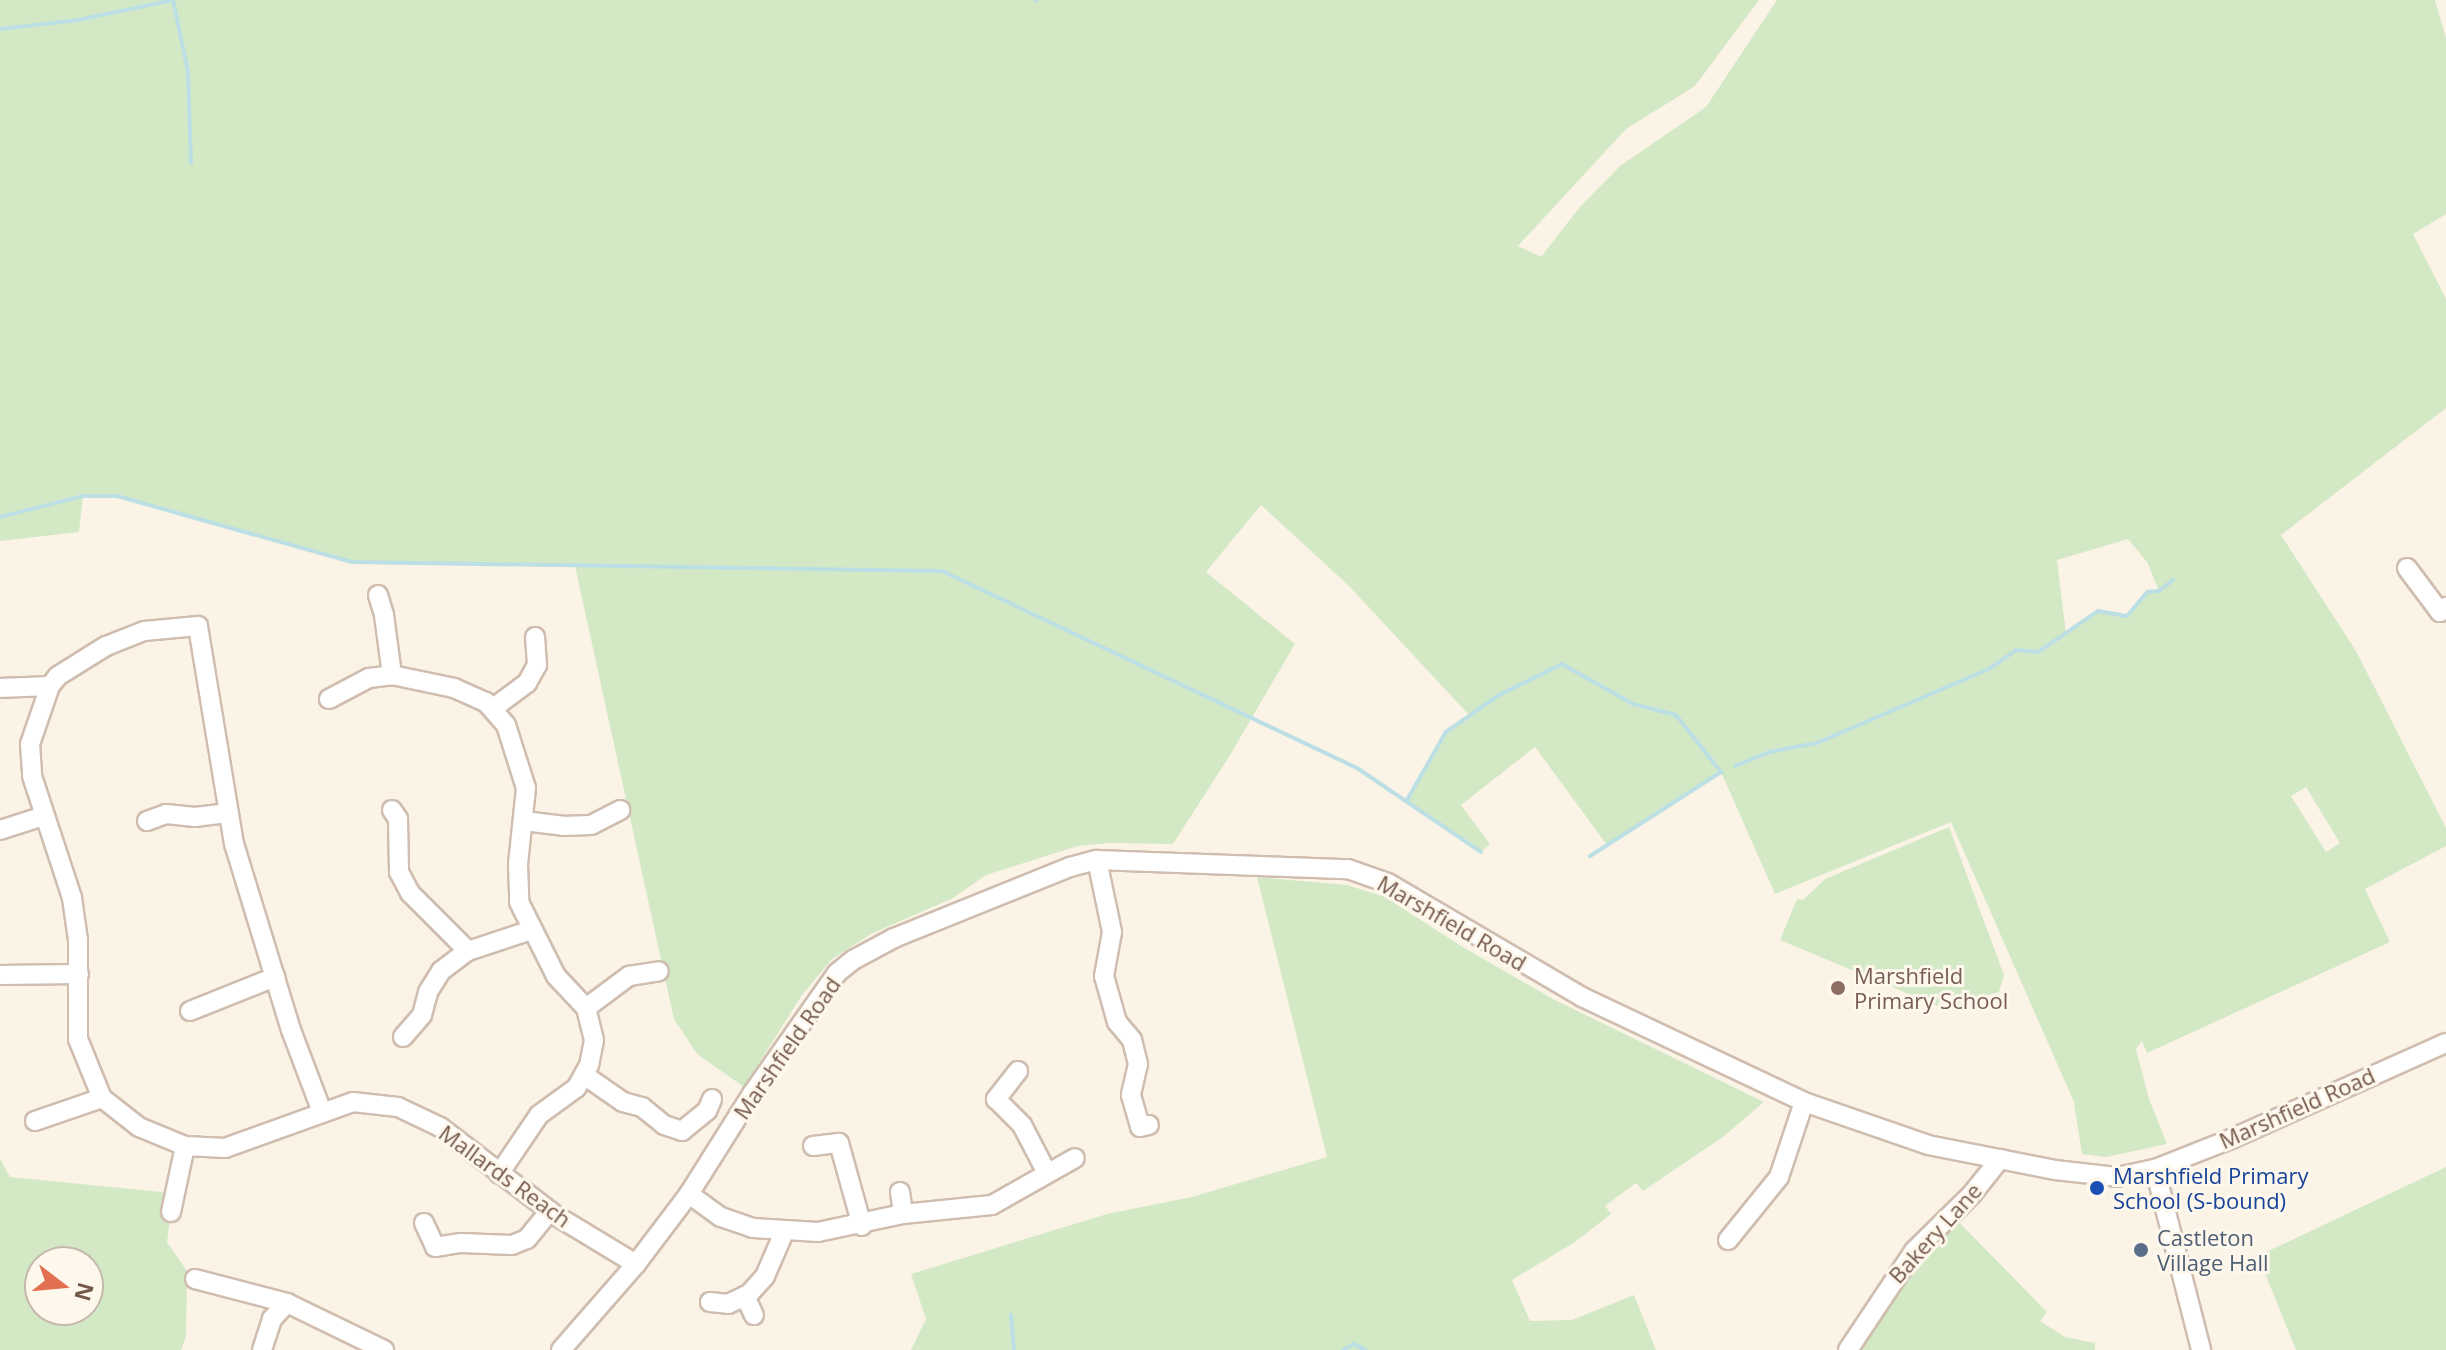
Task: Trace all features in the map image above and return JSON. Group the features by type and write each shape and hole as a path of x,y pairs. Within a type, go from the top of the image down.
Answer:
{"street":[{"path":"2407,568 2440,612 2446,607"},
{"path":"378,595 378,624 392,675"},
{"path":"0,688 50,686 58,676 106,646 144,631 198,626 229,813 275,977 322,1112"},
{"path":"492,709 527,683 537,665 535,637"},
{"path":"329,699 369,678 392,675 454,688 486,702 506,725 526,788 518,864 519,902 556,976 586,1008 594,1040 584,1075 576,1088 539,1115 499,1174"},
{"name":"Mallards Reach","path":"50,686 30,744 32,776 72,898 79,974 78,1039 102,1098 139,1127 185,1146 225,1148 353,1102 398,1107 440,1127 550,1211 636,1264"},
{"path":"392,810 398,819 399,872 410,893 468,951"},
{"path":"524,821 593,833 620,810"},
{"path":"147,821 166,814 195,817 229,813"},
{"path":"0,830 44,816"},
{"path":"399,839 419,836"},
{"path":"1097,860 1112,932 1104,976 1117,1022 1132,1040 1138,1064 1131,1095 1140,1127 1149,1125"},
{"name":"Marshfield Road","path":"561,1350 636,1264 689,1194 820,994 853,960 894,938 1070,867 1097,860 1348,869 1378,879 1582,997 1804,1102 1928,1145 2117,1177 2155,1169 2231,1139 2446,1043"},
{"path":"403,1037 422,1015 428,992 441,971 468,951 531,930"},
{"path":"586,1008 626,968 659,971"},
{"path":"0,975 79,974"},
{"path":"190,1011 275,977"},
{"path":"1018,1071 996,1099 1022,1125 1047,1173"},
{"path":"584,1075 623,1102 642,1107 664,1125 682,1131 707,1111 712,1099"},
{"path":"35,1121 102,1098"},
{"path":"1728,1240 1786,1182 1804,1102"},
{"path":"813,1146 839,1143 862,1226"},
{"path":"171,1212 185,1146"},
{"path":"689,1194 721,1217 753,1228 818,1232 862,1226 903,1214 992,1205 1075,1158"},
{"name":"Bakery Lane","path":"1848,1350 1888,1285 1914,1251 1972,1194 2000,1159"},
{"path":"2155,1169 2201,1350"},
{"path":"900,1192 903,1214"},
{"path":"424,1223 435,1247 461,1243 512,1245 527,1239 550,1211"},
{"path":"710,1302 728,1304 745,1296 765,1276 785,1230"},
{"path":"195,1279 287,1303 383,1350"},
{"path":"745,1296 754,1315"},
{"path":"262,1350 272,1319 287,1303"}],"green space":[{"path":"0,0 1759,0 1695,86 1626,129 1518,246 1541,257 1579,208 1620,166 1706,107 1777,0 2435,0 2446,38 2446,214 2413,234 2446,299 2446,408 2281,535 2356,651 2446,828 2446,846 2365,889 2390,942 2147,1053 2142,1041 2136,1049 2149,1099 2167,1144 2106,1157 2082,1154 2074,1102 1951,822 1775,894 1721,772 1607,845 1535,747 1461,805 1490,844 1481,852 1407,800 1446,732 1470,716 1349,586 1261,505 1206,572 1295,644 1173,844 1078,846 986,875 953,898 871,934 832,959 802,995 744,1087 697,1054 674,1019 575,566 352,562 117,496 83,496 79,532 0,541","holes":["2128,539 2147,562 2159,591 2147,592 2127,616 2098,611 2066,633 2057,560","2306,787 2340,843 2326,852 2291,796"]},
{"path":"1949,827 2004,975 1999,992 1942,1008 1780,940 1797,899 1803,900 1825,879"},
{"path":"1257,877 1347,885 1385,897 1461,946 1553,999 1764,1102 1723,1137 1643,1191 1636,1183 1605,1206 1611,1214 1575,1242 1512,1280 1530,1321 1572,1320 1634,1295 1656,1350 911,1350 926,1319 911,1274 1107,1214 1192,1197 1327,1157"},
{"path":"0,1159 10,1177 162,1192 171,1212 167,1242 187,1271 186,1336 181,1350 0,1350"},
{"path":"2446,1167 2446,1350 2296,1350 2258,1256"},
{"path":"1953,1216 2047,1312 2040,1321 2065,1337 2095,1343 2095,1350 1854,1350 1899,1276"}],"waterway":[{"path":"0,29 78,20 173,0 188,72 191,163"},
{"path":"0,517 83,496 117,496 352,562 942,571 1357,768 1481,852"},
{"path":"1735,766 1769,752 1817,743 1989,669 2016,650 2038,652 2098,611 2127,616 2147,592 2159,591 2173,580"},
{"path":"1407,800 1446,732 1499,695 1562,664 1633,704 1676,715 1721,772 1590,856"},
{"path":"1011,1315 1014,1350"},
{"path":"1343,1350 1354,1344 1366,1350"}],"place":[{"name":"Marshfield Primary School","path":"1838,988"},
{"name":"Marshfield Primary School (S-bound)","path":"2097,1188"},
{"name":"Castleton Village Hall","path":"2141,1250"}]}
